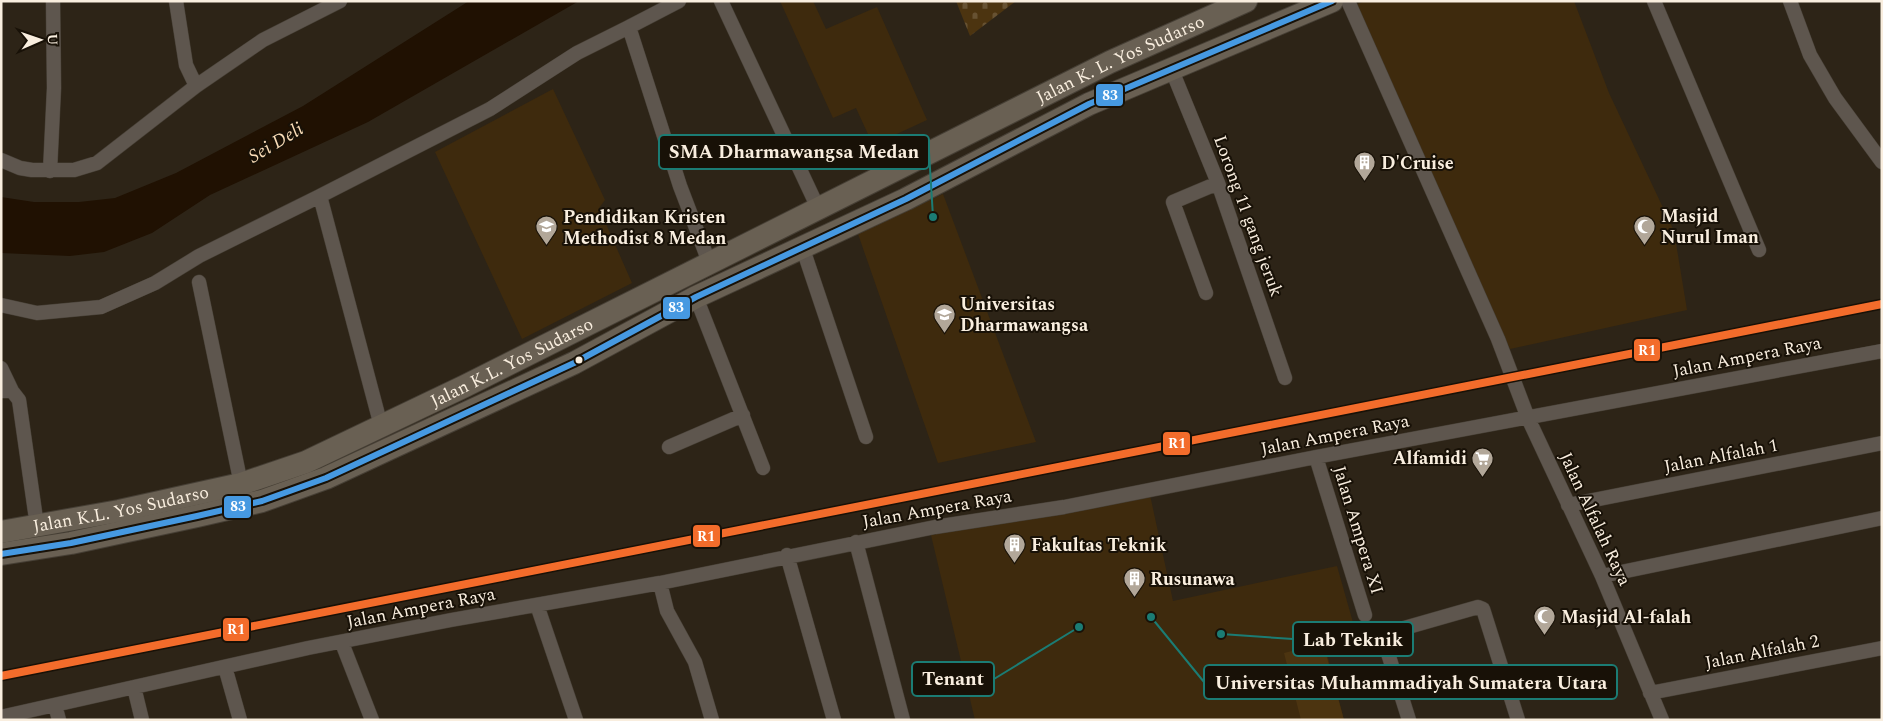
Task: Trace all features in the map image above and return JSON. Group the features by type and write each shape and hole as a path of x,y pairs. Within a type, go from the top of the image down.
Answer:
{"main road":[{"name":"Jalan K. L. Yos Sudarso","path":"997,119 1110,62 1246,1"},
{"name":"Jalan K. L. Yos Sudarso","path":"1171,68 1332,1"},
{"name":"Jalan K.L. Yos Sudarso","path":"1,554 71,543 198,516 291,492 326,478 574,363 696,297 803,249 906,199 1089,104 1171,68"},
{"name":"Jalan K.L. Yos Sudarso","path":"1,532 119,511 241,484 306,462 465,386 997,119"},
{"path":"892,171 906,199"}],"street":[{"path":"50,171 54,88 53,1"},
{"path":"176,1 185,60 196,86"},
{"path":"1,160 20,168 50,171 74,170 97,163 196,86 263,40 340,1"},
{"path":"1,304 37,313 101,307 155,283 199,256 490,108 577,54 679,1"},
{"path":"721,1 818,208"},
{"name":"Jalan Alfalah Raya","path":"1348,1 1498,339 1528,418 1602,576 1662,720"},
{"path":"1654,1 1758,250"},
{"path":"1790,1 1810,55 1834,98 1882,162"},
{"path":"629,27 680,186 709,262"},
{"name":"Lorong 11 gang jeruk","path":"1171,68 1218,183 1285,378"},
{"path":"1206,293 1173,202 1218,183"},
{"path":"320,196 381,426"},
{"path":"803,249 866,436"},
{"path":"199,282 241,484"},
{"path":"696,297 764,468"},
{"name":"Jalan Ampera Raya","path":"1,717 308,648 342,643 537,604 660,583 787,555 935,527 1064,507 1316,457 1882,351"},
{"path":"1,368 6,391 17,396 20,404 37,526"},
{"path":"669,447 743,415"},
{"name":"Jalan Alfalah 1","path":"1568,505 1882,443"},
{"name":"Jalan Ampera XI","path":"1316,457 1364,615"},
{"path":"1602,576 1882,518"},
{"path":"856,542 903,720"},
{"path":"787,555 834,720"},
{"path":"660,583 667,612 696,662 712,720"},
{"path":"537,604 576,720"},
{"path":"1409,720 1386,647 1385,638 1387,633 1478,606 1483,609 1518,720"},
{"path":"342,643 372,720"},
{"name":"Jalan Alfalah 2","path":"1650,693 1882,648"},
{"path":"225,667 240,720"},
{"path":"134,687 142,720"},
{"path":"55,705 59,720"}],"shaded area":[{"path":"780,1 813,1 826,29 877,7 927,120 873,145 856,108 833,118"},
{"path":"1365,1 1574,1 1609,93 1674,231 1687,310 1510,349 1357,4"},
{"name":"Pendidikan Kristen Methodist 8 Medan","path":"553,89 605,200 599,208 632,283 522,339 435,152"},
{"name":"Universitas Dharmawangsa","path":"943,194 1036,442 938,463 858,234"},
{"path":"1150,495 1173,601 1337,566 1356,633 1324,642 1344,720 975,720 931,535"}],"green space":[{"path":"956,1 1016,1 970,36"},
{"path":"1323,643 1344,720 1301,720 1284,653"}],"water":[{"name":"Sei Deli","path":"469,1 579,1 368,122 210,195 152,233 104,252 70,256 1,253 1,197 34,202 79,202 115,198 176,173 303,106"}],"transit line":[{"name":"83","path":"1,554 71,543 262,501 326,478 574,363 696,297 906,199 1089,104 1332,1"},
{"name":"R1","path":"1,676 1882,304"}],"place":[{"name":"D'Cruise","path":"1365,182"},
{"name":"SMA Dharmawangsa Medan","path":"933,217"},
{"name":"Masjid Nurul Iman","path":"1645,245"},
{"name":"Pendidikan Kristen Methodist 8 Medan","path":"547,246"},
{"name":"Universitas Dharmawangsa","path":"944,333"},
{"name":"Alfamidi","path":"1483,477"},
{"name":"Fakultas Teknik","path":"1015,564"},
{"name":"Rusunawa","path":"1134,598"},
{"name":"Universitas Muhammadiyah Sumatera Utara","path":"1151,617"},
{"name":"Tenant","path":"1079,627"},
{"name":"Lab Teknik","path":"1221,634"},
{"name":"Masjid Al-falah","path":"1545,636"}]}
